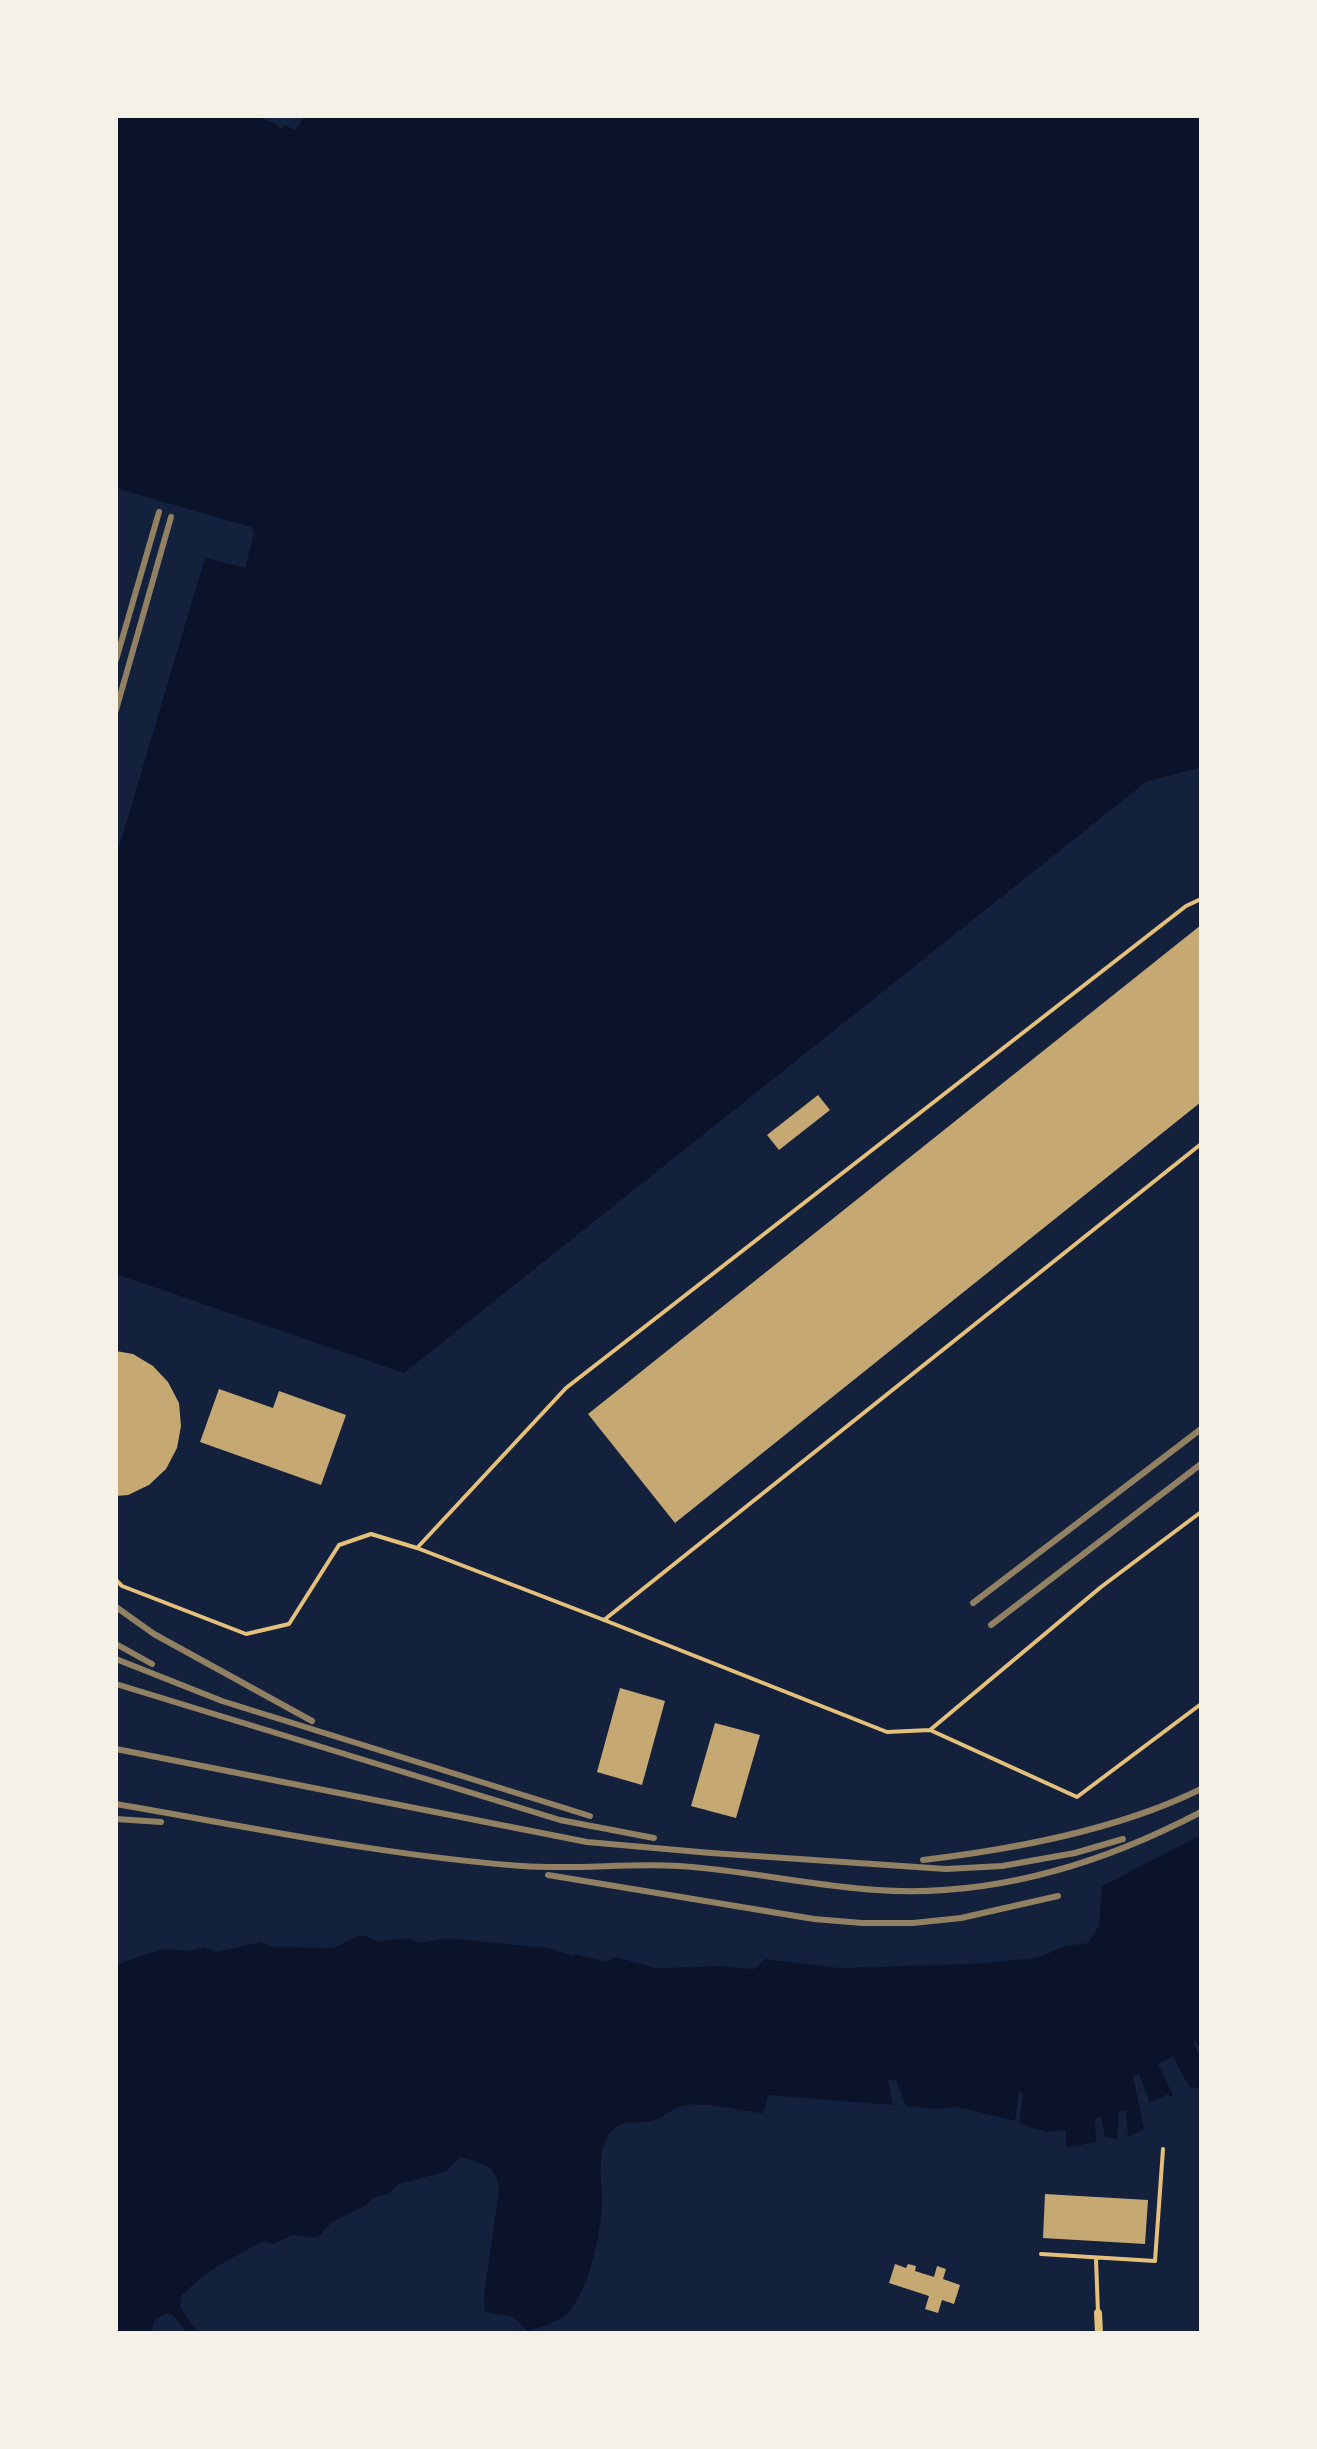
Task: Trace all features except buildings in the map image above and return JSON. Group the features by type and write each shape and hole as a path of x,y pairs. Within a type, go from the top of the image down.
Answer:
{"street":[{"path":"1098,2313 1099,2333"}],"lane":[{"path":"417,1548 566,1388 1186,906 1201,899"},
{"path":"604,1620 1201,1144"},
{"path":"930,1730 1101,1587 1201,1512"},
{"path":"116,1580 122,1586 246,1634 289,1624 339,1545 371,1534 417,1548 887,1732 930,1730 1077,1797 1201,1704"},
{"path":"1041,2254 1155,2261 1163,2149"},
{"path":"1096,2259 1098,2313"}],"water":[{"path":"116,116 256,116 281,129 285,125 295,130 305,116 1201,116 1201,767 1146,782 404,1373 116,1274 116,857 205,558 245,568 254,533 251,527 116,488"},
{"path":"1201,1835 1201,2050 1196,2041 1193,2042 1201,2058 1201,2089 1189,2087 1173,2056 1158,2064 1173,2095 1170,2097 1168,2094 1150,2103 1139,2074 1133,2076 1144,2129 1128,2137 1126,2111 1119,2111 1117,2139 1105,2137 1101,2116 1095,2119 1096,2142 1071,2147 1066,2146 1066,2130 1047,2132 1019,2123 1023,2093 1019,2092 1015,2121 957,2107 906,2106 896,2080 888,2080 893,2105 768,2095 764,2112 761,2113 710,2105 682,2106 655,2120 624,2124 608,2136 602,2153 600,2227 593,2260 575,2304 559,2320 528,2331 513,2317 485,2312 484,2295 499,2191 495,2175 487,2166 460,2157 447,2171 399,2184 388,2194 374,2197 366,2205 332,2222 317,2238 292,2235 273,2244 264,2241 211,2271 182,2295 180,2307 198,2333 187,2333 168,2313 155,2319 151,2333 116,2333 116,1965 162,1949 190,1951 204,1947 218,1952 260,1942 274,1947 333,1948 358,1936 366,1936 377,1942 407,1938 421,1943 445,1938 548,1948 572,1956 575,1954 606,1962 615,1957 656,1968 721,1966 754,1969 765,1959 839,1968 970,1964 1037,1958 1066,1946 1088,1943 1099,1926 1102,1886"}],"railway":[{"path":"116,660 159,512"},
{"path":"116,710 171,517"},
{"path":"973,1603 1201,1429"},
{"path":"991,1625 1201,1464"},
{"path":"116,1607 154,1634 312,1721"},
{"path":"116,1644 152,1664"},
{"path":"116,1659 222,1701 590,1816"},
{"path":"116,1684 560,1820 654,1838"},
{"path":"116,1749 587,1842 946,1869 1002,1866 1075,1853 1123,1839"},
{"path":"923,1860 1030,1844 1101,1827 1201,1789"},
{"path":"116,1804 318,1840 471,1861 542,1867 679,1866 852,1888 920,1891 962,1889 1044,1874 1124,1848 1201,1812"},
{"path":"116,1819 161,1822"},
{"path":"548,1875 814,1919 862,1923 913,1923 961,1918 1058,1896"}]}
